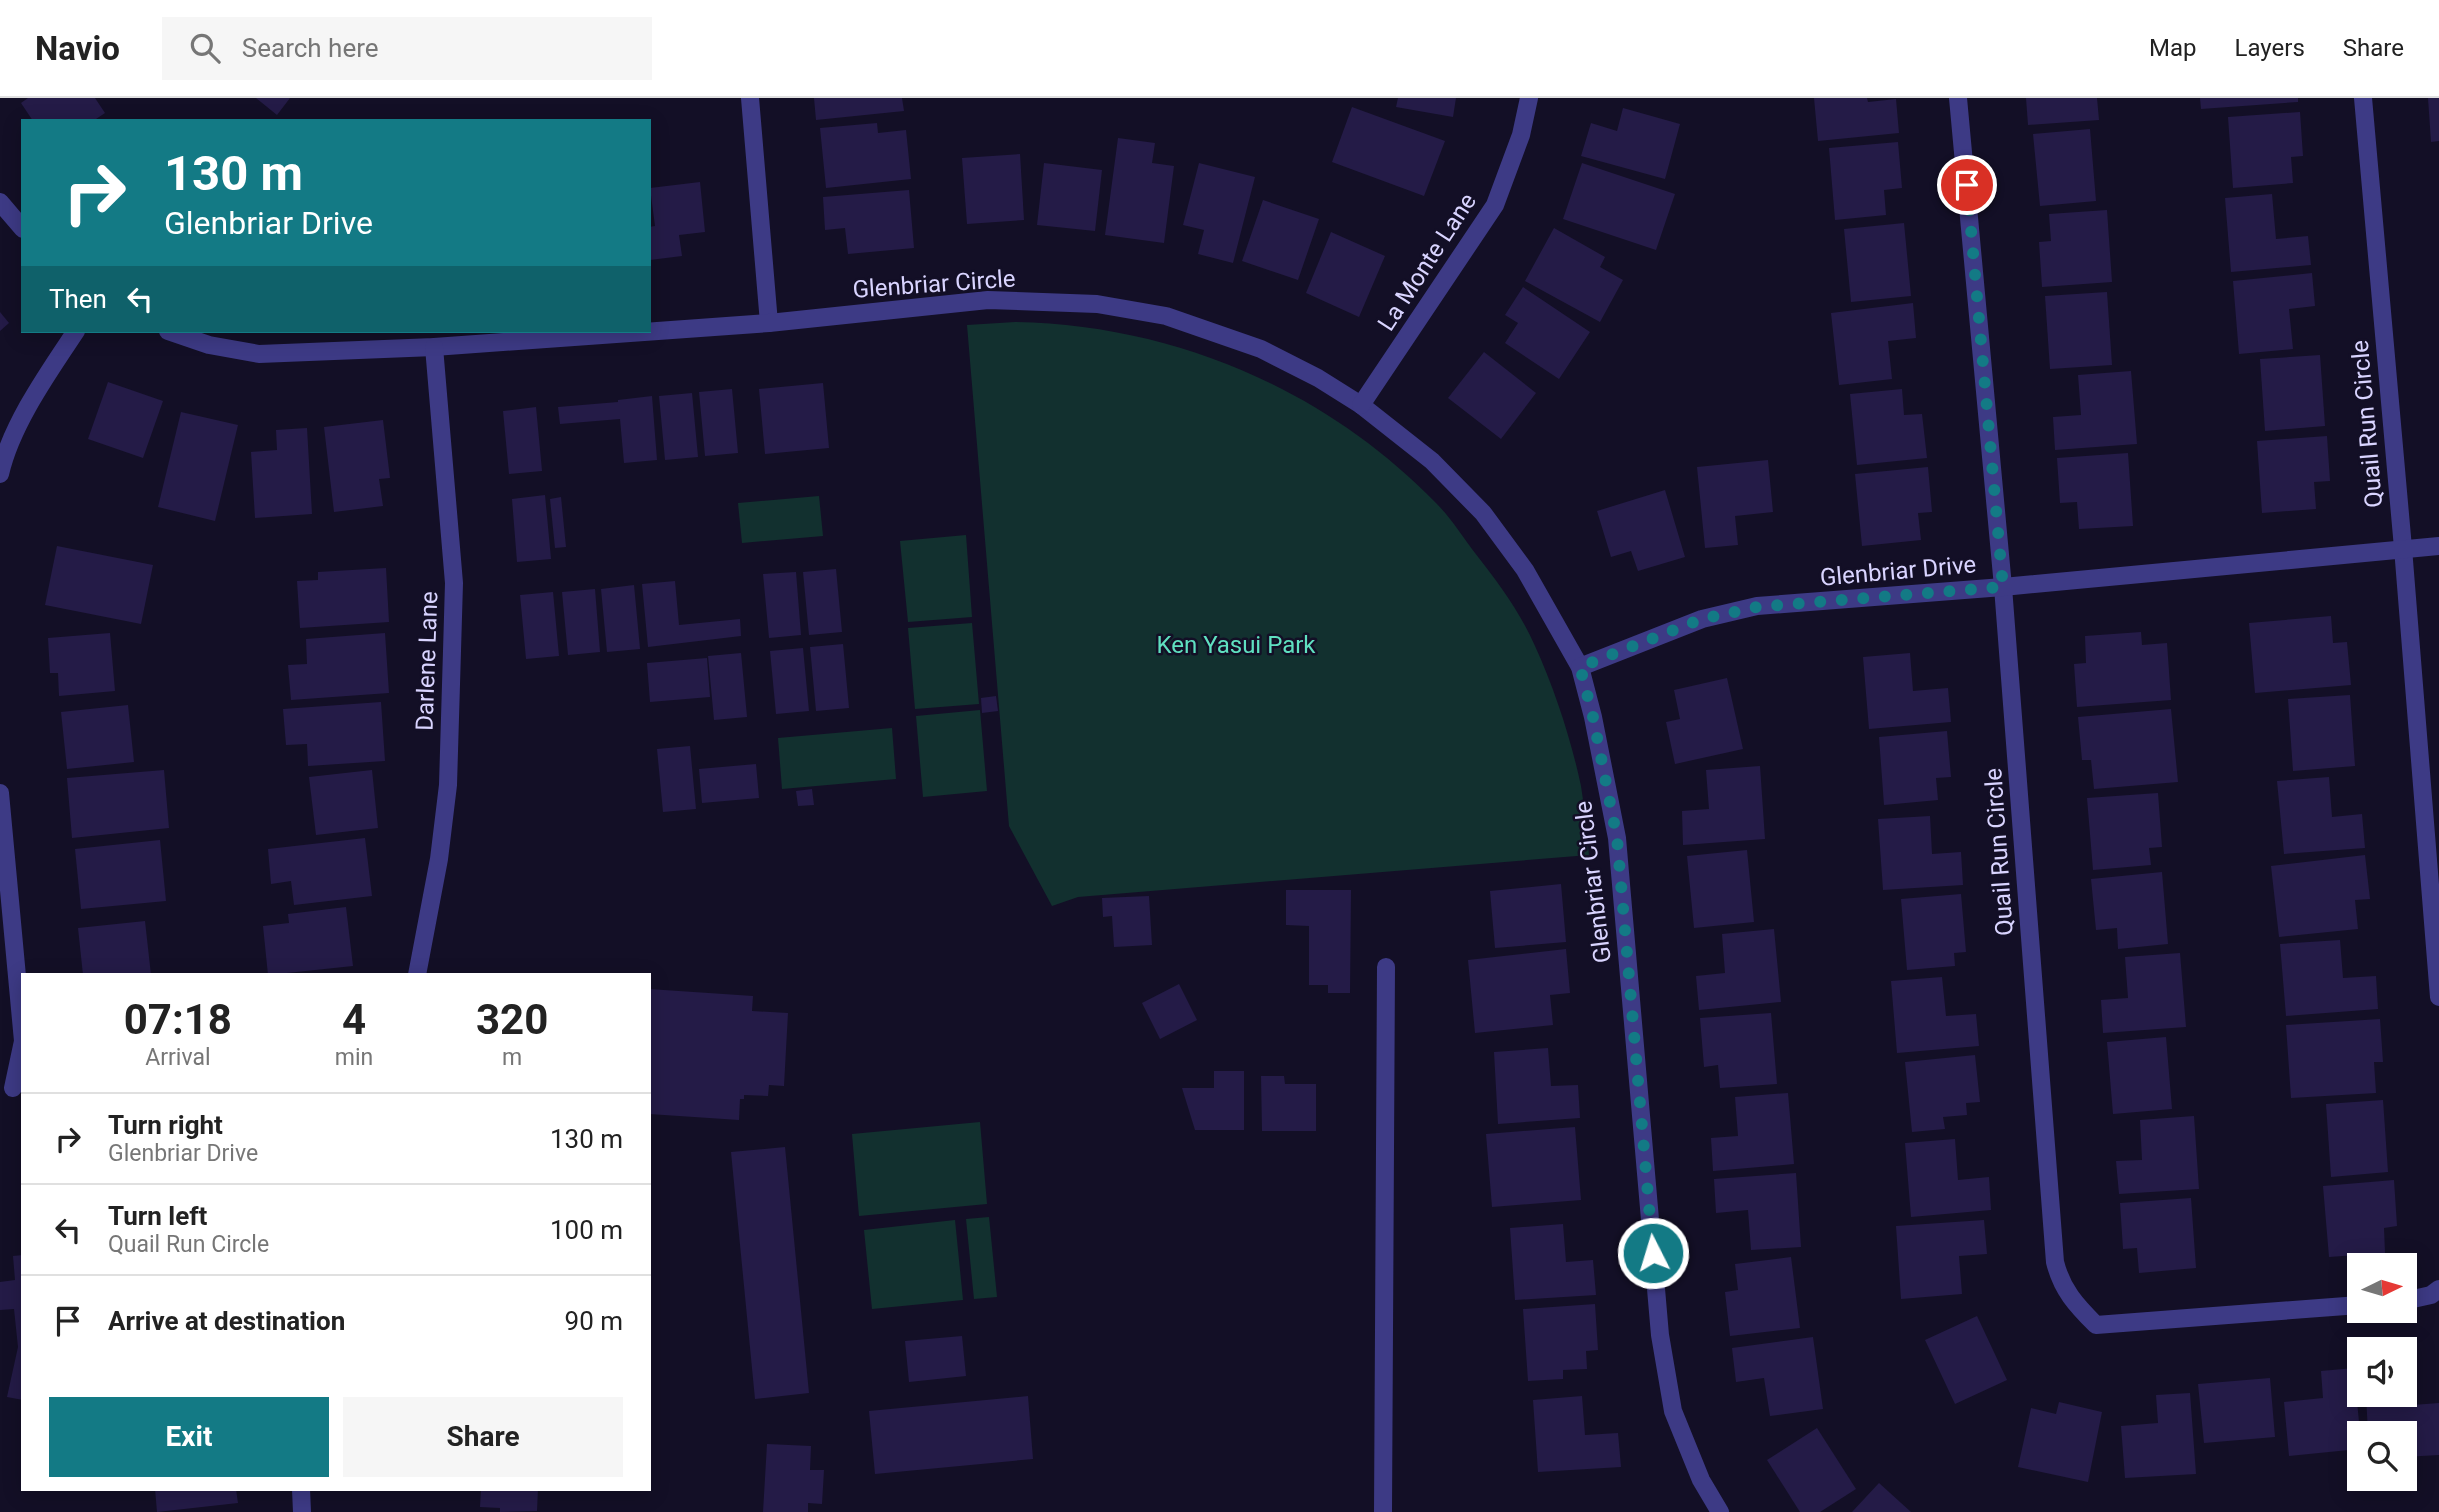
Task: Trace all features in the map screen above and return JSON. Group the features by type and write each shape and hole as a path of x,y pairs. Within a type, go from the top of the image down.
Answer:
{"street":[{"path":"750,98 769,323"},
{"name":"La Monte Lane","path":"1361,405 1496,205 1521,135 1529,98"},
{"name":"Quail Run Circle","path":"1958,98 2003,587 2055,1262 2059,1279 2069,1298 2096,1325 2347,1306"},
{"name":"Quail Run Circle","path":"2363,98 2439,997"},
{"path":"0,202 21,227"},
{"name":"Glenbriar Circle","path":"651,331 769,323 988,300 1097,304 1166,316 1261,349 1318,378 1361,405 1432,461 1483,513 1525,570 1580,667 1593,717 1617,838 1660,1335 1674,1411 1701,1480 1720,1512"},
{"path":"0,474 3,461 34,396 74,333"},
{"name":"Glenbriar Circle","path":"174,333 209,345 259,354 434,347 629,333"},
{"name":"Darlene Lane","path":"417,973 439,859 448,785 453,651 454,583 434,347"},
{"name":"Glenbriar Drive","path":"1580,667 1702,619 1757,607 2439,546"},
{"path":"0,793 21,1019"},
{"path":"1383,1512 1386,967"},
{"path":"13,1088 21,1050"},
{"path":"2417,1298 2431,1295 2439,1289"},
{"path":"301,1491 302,1512"}],"green space":[{"name":"Ken Yasui Park","path":"1015,322 1074,326 1132,336 1189,351 1244,371 1296,396 1346,427 1393,463 1447,515 1500,586 1529,633 1556,697 1572,750 1581,786 1589,855 1078,897 1052,906 1009,826 967,325"},
{"path":"819,496 823,536 742,543 738,503"},
{"path":"966,535 972,617 908,622 900,541"},
{"path":"972,623 979,704 915,709 908,628"},
{"path":"980,710 987,791 923,797 916,716"},
{"path":"892,728 896,779 782,789 778,738"},
{"path":"980,1122 987,1204 859,1216 852,1134"},
{"path":"989,1217 997,1297 974,1299 966,1219"},
{"path":"955,1220 963,1300 872,1309 864,1230"}],"building":[{"path":"28,98 95,98 105,113 96,119 32,119 21,103"},
{"path":"256,98 290,98 277,115"},
{"path":"814,98 902,98 904,111 816,120"},
{"path":"1398,98 1456,98 1453,117 1396,107"},
{"path":"1814,98 1867,98 1868,102 1896,99 1899,133 1818,141"},
{"path":"2026,98 2097,98 2099,120 2028,125"},
{"path":"2200,98 2298,98 2298,102 2201,109"},
{"path":"2428,98 2439,98 2439,141 2431,142"},
{"path":"1352,107 1445,141 1424,196 1332,162"},
{"path":"1623,108 1680,124 1665,179 1581,156 1591,123 1617,131"},
{"path":"2300,112 2303,156 2291,157 2293,183 2233,188 2228,117"},
{"path":"877,123 878,133 906,130 911,179 826,188 820,128"},
{"path":"2090,129 2096,201 2040,206 2033,134"},
{"path":"1118,138 1155,143 1152,163 1174,166 1164,243 1105,235"},
{"path":"1898,142 1902,188 1884,190 1886,215 1835,220 1829,148"},
{"path":"1020,154 1024,220 967,224 962,158"},
{"path":"1044,163 1102,170 1095,231 1037,225"},
{"path":"1199,163 1255,177 1233,263 1198,254 1204,230 1183,225"},
{"path":"1582,163 1675,194 1656,250 1563,219"},
{"path":"700,182 705,232 679,235 682,256 651,260 651,227 655,226 651,188"},
{"path":"909,190 914,248 848,254 845,228 825,230 823,197"},
{"path":"2272,194 2276,239 2308,236 2311,265 2231,272 2225,198"},
{"path":"1263,200 1319,219 1298,280 1242,261"},
{"path":"2107,210 2112,282 2042,287 2039,242 2051,241 2049,214"},
{"path":"1904,223 1911,296 1851,302 1844,229"},
{"path":"1554,228 1605,257 1600,267 1623,280 1600,322 1525,281"},
{"path":"1331,232 1385,256 1359,317 1306,293"},
{"path":"2312,273 2315,306 2289,309 2293,349 2239,354 2233,281"},
{"path":"1523,287 1590,332 1559,379 1505,343 1518,323 1505,315"},
{"path":"2107,292 2112,365 2050,369 2045,296"},
{"path":"1913,303 1916,338 1888,341 1892,379 1839,385 1831,313"},
{"path":"0,312 9,323 0,331"},
{"path":"1484,352 1536,393 1501,439 1448,398"},
{"path":"2320,355 2325,426 2265,431 2260,359"},
{"path":"2131,371 2137,444 2055,450 2053,417 2081,415 2078,375"},
{"path":"108,382 163,401 143,458 88,439"},
{"path":"823,383 829,448 765,454 759,389"},
{"path":"732,389 738,453 705,456 699,392"},
{"path":"1902,389 1904,415 1922,414 1927,458 1857,465 1850,394"},
{"path":"692,393 698,457 665,460 659,396"},
{"path":"652,396 657,460 624,463 620,419 560,424 558,407"},
{"path":"536,407 542,471 509,474 503,411"},
{"path":"181,412 238,425 215,521 158,507"},
{"path":"383,420 390,478 379,479 383,506 334,512 324,427"},
{"path":"307,428 312,514 255,518 251,452 277,450 276,430"},
{"path":"2327,436 2330,481 2314,482 2316,509 2262,513 2257,441"},
{"path":"2128,453 2133,526 2079,529 2077,502 2060,503 2057,458"},
{"path":"1768,460 1773,512 1735,516 1738,545 1705,548 1697,467"},
{"path":"1928,467 1932,512 1918,513 1921,540 1862,546 1855,474"},
{"path":"1665,490 1685,557 1638,571 1631,551 1611,557 1597,511"},
{"path":"545,495 551,559 517,562 512,499"},
{"path":"561,497 566,547 555,548 550,499"},
{"path":"57,546 153,565 141,624 45,605"},
{"path":"386,568 389,622 300,628 297,581 318,580 318,572"},
{"path":"836,569 842,632 809,635 803,572"},
{"path":"796,572 801,635 769,638 763,574"},
{"path":"675,581 679,625 740,619 741,636 648,647 642,584"},
{"path":"634,585 640,649 607,652 601,589"},
{"path":"595,589 600,652 568,655 562,592"},
{"path":"553,592 559,656 526,659 520,595"},
{"path":"2331,616 2333,643 2347,642 2351,685 2255,693 2249,623"},
{"path":"2141,632 2142,645 2167,643 2171,700 2077,707 2074,664 2086,663 2085,636"},
{"path":"110,633 115,691 59,696 58,673 50,673 48,638"},
{"path":"385,633 389,693 291,700 288,665 307,664 306,639"},
{"path":"843,644 849,708 816,711 810,647"},
{"path":"803,648 809,711 776,714 770,651"},
{"path":"741,653 747,717 714,720 708,656"},
{"path":"1910,653 1913,691 1948,688 1951,722 1869,729 1863,657"},
{"path":"707,658 710,697 650,702 647,663"},
{"path":"1727,678 1743,749 1675,764 1666,722 1680,719 1674,690"},
{"path":"2350,695 2355,766 2293,771 2288,699"},
{"path":"996,696 998,711 982,713 981,698"},
{"path":"381,702 385,761 308,766 307,744 286,745 283,709"},
{"path":"128,705 134,762 67,769 61,712"},
{"path":"2171,709 2178,782 2094,789 2091,760 2082,760 2078,717"},
{"path":"1947,731 1951,777 1936,778 1938,800 1884,805 1879,737"},
{"path":"690,746 696,809 663,812 657,749"},
{"path":"756,764 759,798 702,803 699,769"},
{"path":"1760,766 1765,839 1683,845 1682,811 1709,809 1706,770"},
{"path":"164,770 169,828 72,838 67,778"},
{"path":"372,770 378,828 316,835 309,777"},
{"path":"2329,777 2332,817 2362,814 2365,848 2284,854 2277,781"},
{"path":"812,789 814,805 798,806 796,791"},
{"path":"2158,793 2162,847 2149,848 2151,865 2093,870 2087,798"},
{"path":"1930,816 1932,854 1961,852 1963,885 1883,890 1878,819"},
{"path":"365,838 372,896 294,905 291,881 271,884 268,849"},
{"path":"160,840 166,901 81,909 75,849"},
{"path":"1747,850 1754,922 1694,928 1687,856"},
{"path":"2365,855 2370,899 2355,900 2358,929 2279,937 2271,866"},
{"path":"2162,872 2168,944 2118,949 2117,928 2096,930 2091,879"},
{"path":"1561,884 1566,942 1495,948 1490,891"},
{"path":"1286,890 1351,890 1350,993 1328,993 1328,985 1309,985 1309,926 1286,925"},
{"path":"1961,894 1966,952 1954,953 1955,966 1907,970 1901,899"},
{"path":"1149,896 1152,945 1114,947 1112,916 1103,917 1102,898"},
{"path":"346,907 353,966 268,973 263,926 289,923 288,914"},
{"path":"145,921 151,973 83,973 78,928"},
{"path":"1774,929 1781,1002 1699,1010 1696,976 1725,973 1722,934"},
{"path":"2340,940 2343,978 2376,976 2378,1009 2286,1016 2280,944"},
{"path":"1566,949 1570,993 1550,995 1553,1025 1475,1033 1468,960"},
{"path":"2180,953 2186,1027 2103,1033 2101,1000 2128,998 2125,957"},
{"path":"1942,977 1946,1016 1976,1014 1979,1046 1897,1053 1891,981"},
{"path":"1179,984 1197,1020 1160,1039 1142,1003"},
{"path":"651,989 753,996 752,1011 788,1013 784,1086 769,1085 768,1096 744,1095 744,1099 740,1099 739,1120 651,1114"},
{"path":"1771,1013 1777,1084 1720,1088 1718,1065 1704,1067 1700,1018"},
{"path":"2380,1019 2383,1062 2374,1062 2376,1093 2291,1098 2286,1025"},
{"path":"2166,1037 2172,1109 2113,1114 2107,1042"},
{"path":"1548,1048 1551,1086 1578,1085 1580,1118 1498,1124 1494,1052"},
{"path":"1975,1055 1980,1102 1966,1103 1967,1115 1943,1117 1945,1129 1912,1132 1905,1062"},
{"path":"1214,1071 1244,1071 1244,1130 1195,1130 1182,1088 1214,1088"},
{"path":"1261,1076 1284,1076 1285,1084 1316,1084 1316,1131 1262,1131"},
{"path":"1788,1093 1794,1164 1713,1171 1711,1138 1738,1136 1735,1097"},
{"path":"2383,1100 2388,1172 2331,1177 2326,1104"},
{"path":"2194,1116 2199,1189 2119,1194 2116,1161 2142,1160 2140,1120"},
{"path":"1575,1127 1581,1200 1492,1207 1486,1134"},
{"path":"1955,1139 1958,1180 1989,1177 1991,1210 1911,1217 1905,1143"},
{"path":"785,1147 809,1393 755,1399 731,1152"},
{"path":"1796,1173 1801,1247 1751,1250 1748,1210 1716,1213 1714,1179"},
{"path":"2394,1180 2397,1226 2384,1228 2385,1253 2347,1253 2347,1256 2329,1257 2323,1186"},
{"path":"2191,1198 2196,1268 2139,1273 2137,1248 2123,1249 2120,1203"},
{"path":"1984,1220 1987,1254 1959,1256 1962,1294 1901,1299 1896,1226"},
{"path":"1563,1224 1566,1262 1593,1260 1596,1295 1515,1300 1510,1228"},
{"path":"21,1255 21,1400 7,1397 18,1347 14,1309 0,1310 0,1282 15,1280 13,1256"},
{"path":"1791,1257 1800,1328 1730,1336 1725,1292 1738,1290 1735,1264"},
{"path":"1595,1304 1598,1350 1586,1351 1587,1369 1563,1370 1563,1379 1528,1381 1523,1309"},
{"path":"1977,1316 2007,1380 1955,1404 1925,1340"},
{"path":"962,1336 966,1376 909,1382 905,1341"},
{"path":"1813,1337 1823,1409 1770,1416 1764,1378 1736,1382 1732,1348"},
{"path":"2347,1369 2347,1407 2358,1407 2359,1421 2347,1421 2347,1450 2289,1456 2284,1402 2323,1398 2321,1371"},
{"path":"2270,1378 2275,1437 2204,1443 2198,1384"},
{"path":"2190,1393 2196,1474 2125,1478 2121,1426 2158,1423 2156,1395"},
{"path":"1028,1396 1033,1459 875,1474 869,1411"},
{"path":"1582,1396 1585,1435 1618,1433 1621,1467 1538,1472 1533,1400"},
{"path":"2059,1402 2102,1412 2088,1482 2018,1467 2031,1408 2056,1414"},
{"path":"2439,1403 2439,1455 2417,1456 2417,1421 2367,1421 2367,1407 2417,1407 2417,1405"},
{"path":"1817,1428 1856,1489 1820,1512 1800,1512 1767,1460"},
{"path":"767,1444 811,1446 810,1470 824,1470 822,1504 808,1503 808,1512 763,1512"},
{"path":"1879,1483 1911,1512 1852,1512"},
{"path":"155,1491 236,1491 238,1503 157,1512"},
{"path":"481,1491 538,1491 537,1511 500,1512 500,1508 480,1507"}],"route":[{"path":"1653,1253 1617,838 1593,717 1580,667 1702,619 1757,607 2003,587 1967,185"}]}
